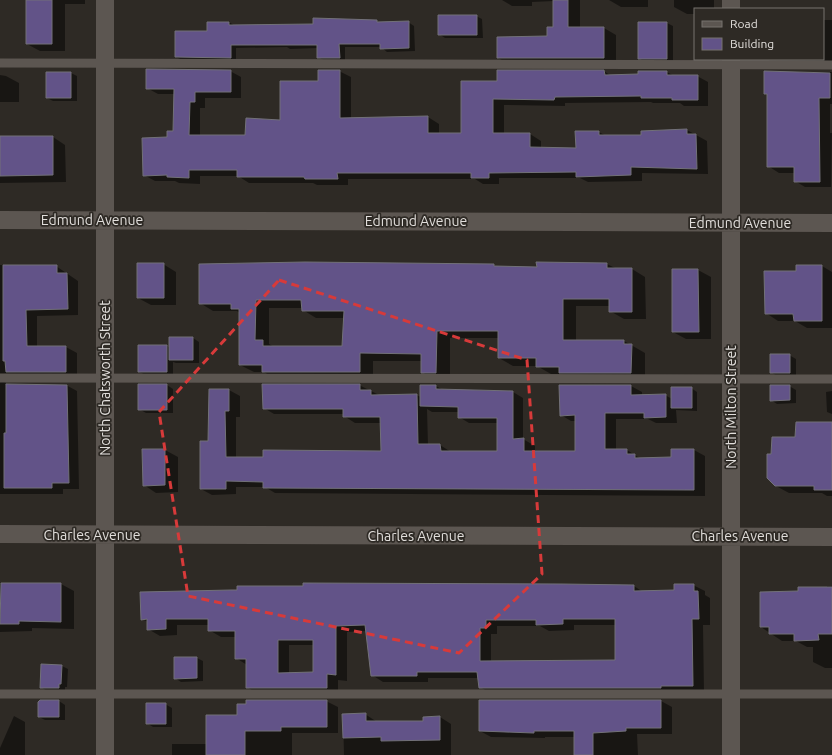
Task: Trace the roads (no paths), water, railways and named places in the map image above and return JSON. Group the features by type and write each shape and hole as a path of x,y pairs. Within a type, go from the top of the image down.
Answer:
{"street":[{"name":"North Chatsworth Street","path":"105,0 105,755"},
{"name":"North Milton Street","path":"731,62 731,755"},
{"name":"Edmund Avenue","path":"0,220 832,223"},
{"name":"Charles Avenue","path":"0,534 832,537"}],"lane":[{"path":"0,62 731,62 832,65"},
{"path":"0,378 832,379"},
{"path":"0,694 832,694"}]}
